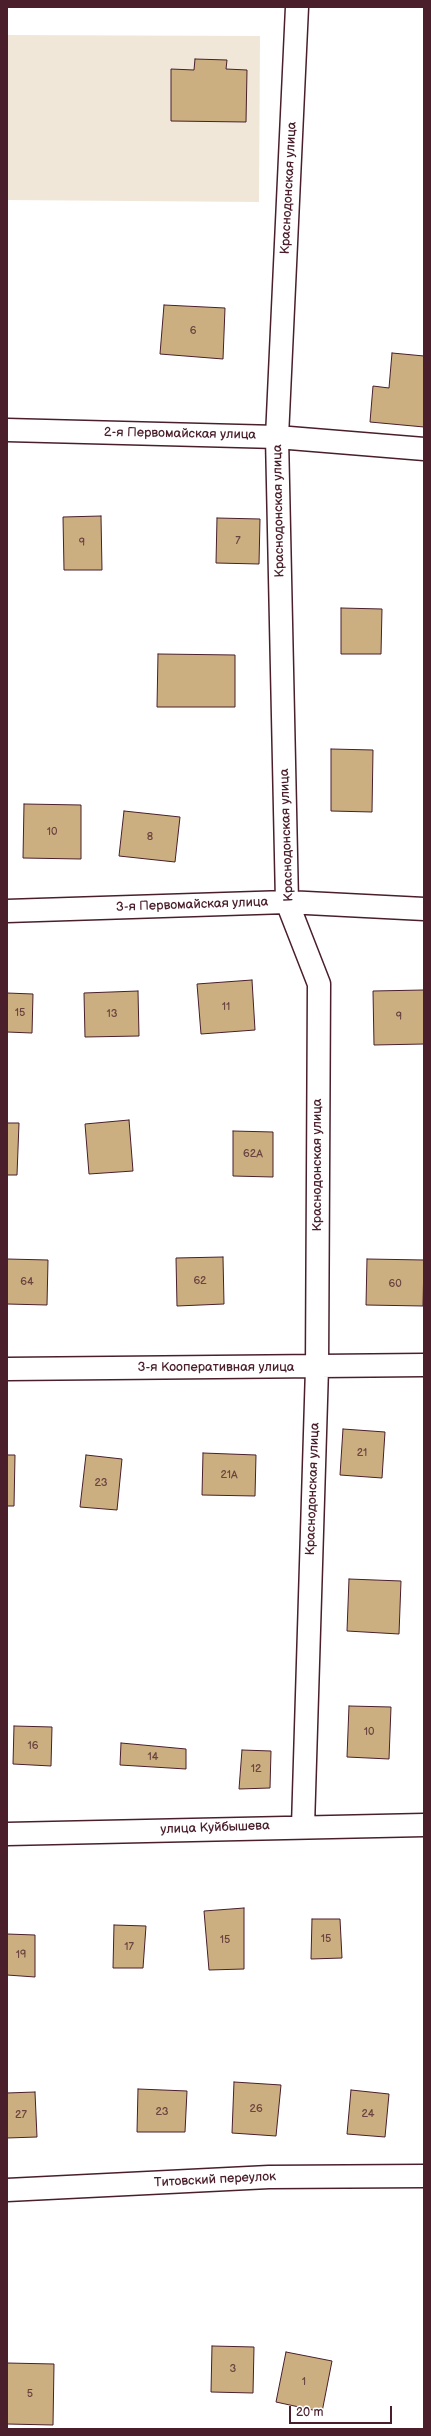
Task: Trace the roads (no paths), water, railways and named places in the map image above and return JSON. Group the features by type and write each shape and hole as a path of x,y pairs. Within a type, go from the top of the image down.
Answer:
{"street":[{"name":"Краснодонская улица","path":"297,7 277,437 287,902 319,984 317,1368 303,1826"},
{"name":"2-я Первомайская улица","path":"7,430 277,437 424,449"},
{"name":"3-я Первомайская улица","path":"7,912 287,902 424,909"},
{"name":"3-я Кооперативная улица","path":"7,1369 317,1368 424,1365"},
{"name":"улица Куйбышева","path":"7,1834 424,1824"},
{"name":"Титовский переулок","path":"7,2190 269,2177 424,2176"}]}
